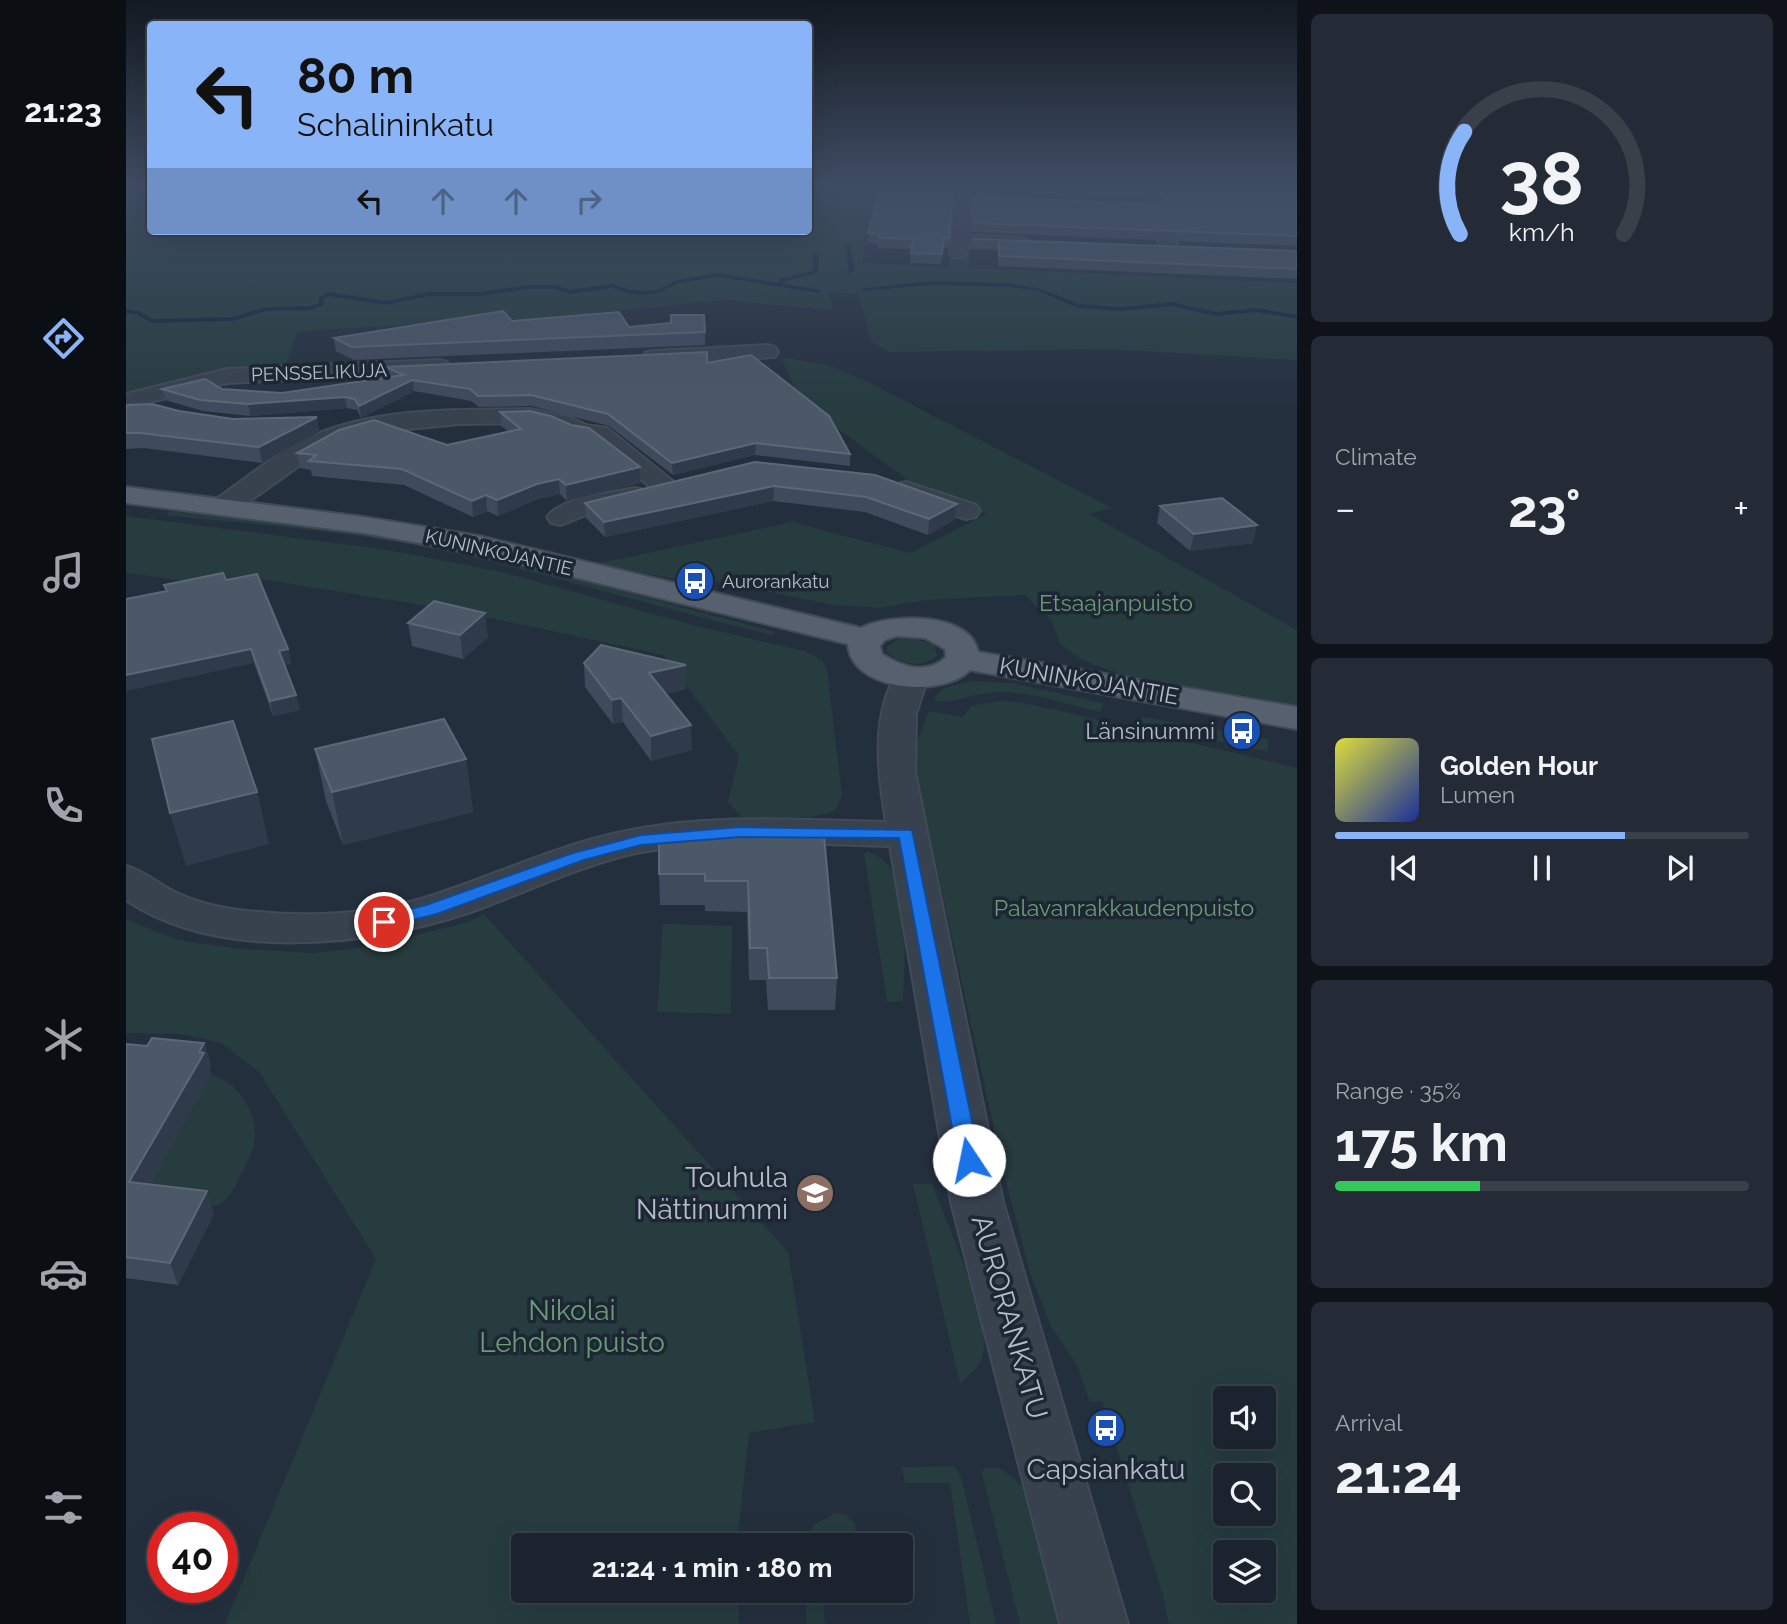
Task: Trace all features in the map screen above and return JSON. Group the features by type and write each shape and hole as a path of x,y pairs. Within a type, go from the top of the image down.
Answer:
{"main road":[{"name":"KUNINKOJANTIE","path":"126,495 364,525 466,543 867,639"},
{"path":"895,627 935,630 955,640 964,653 963,659 950,672 911,677 885,671 867,659 863,645 867,639 884,629 895,627"},
{"name":"KUNINKOJANTIE","path":"963,659 1297,718"}],"street":[{"path":"630,359 767,352"},
{"name":"PENSSELIKUJA","path":"130,400 227,376 450,366 415,394 357,423"},
{"path":"130,400 164,413"},
{"path":"307,424 504,415 560,422 581,432 571,438 667,487 583,507 561,517"},
{"path":"223,507 305,450 357,423"},
{"path":"879,480 967,511"},
{"name":"AURORANKATU","path":"911,677 899,714 896,773 977,1202 1094,1624"},
{"path":"126,879 152,898 208,919 254,927 313,930 384,922 431,910 578,857 641,840 740,832 906,834"}],"green space":[{"path":"126,260 863,260 862,263 948,267 949,260 969,260 969,268 1297,283 1297,360 1107,349 890,352 871,342 859,294 829,293 833,310 725,300 554,317 298,331 284,369 126,396"},
{"name":"Etsaajanpuisto","path":"781,357 831,366 868,382 1112,508 1089,514 1297,630 1297,706 1277,705 1131,678 1082,660 1060,644 1052,621 1025,595 925,600 881,608 834,605 685,575 680,580 596,564 792,522 910,553 987,514 916,486 837,428 796,391"},
{"path":"171,511 388,535 476,553 776,632 772,635 410,544 305,529 165,515"},
{"path":"126,516 388,550 502,572 697,626 804,651 823,661 827,670 842,796 835,811 811,817 742,817 728,802 739,756 664,655 453,610 242,576 194,582 126,573"},
{"path":"909,637 934,645 937,655 926,662 912,664 887,652 887,647 899,639"},
{"path":"970,681 1012,683 1103,703 1100,712 1037,696 998,692 949,701 933,700 944,688"},
{"name":"Palavanrakkaudenpuisto","path":"998,701 1018,702 1297,768 1297,1624 1169,1624 1163,1596 1102,1401 1090,1402 1077,1365 1051,1326 1030,1273 1002,1165 917,778 916,745 929,711 963,717 971,706"},
{"path":"1143,717 1268,739 1268,752 1140,724"},
{"path":"869,852 885,862 895,877 905,946 903,1001 887,1002 864,853"},
{"name":"Nikolai Lehdon puisto","path":"484,914 788,1252 815,1422 749,1433 738,1533 511,1533 511,1603 738,1603 739,1624 225,1624 234,1603 238,1603 238,1593 376,1259 259,1072 223,1044 181,1034 126,1033 126,919 177,940 240,949 312,953 374,946 469,922"},
{"path":"663,924 732,926 731,1014 657,1012"},
{"path":"211,1075 229,1084 243,1098 255,1127 251,1153 235,1186 227,1198 216,1206 142,1197"},
{"path":"913,1184 932,1184 966,1270 980,1318 984,1339 982,1359 960,1384"},
{"path":"955,1466 962,1480 996,1624 970,1624 950,1483 905,1483 902,1467"},
{"path":"985,1467 1001,1469 1025,1487 1063,1624 1020,1624 982,1473"},
{"path":"836,1513 845,1514 855,1524 856,1533 808,1533 815,1524"},
{"path":"806,1603 823,1603 825,1624 807,1624"}],"building":[{"path":"1086,260 1297,260 1297,269"},
{"path":"503,311 512,321 619,312 629,327 671,323 671,315 704,315 705,332 352,347 334,338"},
{"path":"707,352 707,363 751,355 829,416 850,454 756,443 672,463 608,414 531,395 478,396 470,389 412,380 359,406 355,399 345,397 248,404 200,400 162,389 205,379 222,389 282,393 404,375 386,367"},
{"path":"152,404 233,419 317,417 259,447 126,433 126,405"},
{"path":"530,411 571,425 589,428 640,467 566,485 559,479 537,484 497,500 486,495 472,501 402,469 309,461 316,455 297,453 339,430 374,420 447,445 521,429 500,412"},
{"path":"755,462 875,475 957,504 929,519 866,497 774,486 604,522 585,503"},
{"path":"1222,498 1257,525 1194,534 1160,506"},
{"path":"223,573 226,580 257,574 288,649 279,651 296,695 270,701 251,649 126,675 126,599 167,591 164,585"},
{"path":"434,601 485,613 460,635 408,623"},
{"path":"601,645 686,665 649,673 691,725 651,736 621,698 612,700 584,663"},
{"path":"444,719 466,759 332,792 315,749"},
{"path":"233,721 257,792 170,813 152,739"},
{"path":"659,835 824,836 837,978 769,978 767,948 750,948 748,881 705,881 705,874 659,874"},
{"path":"152,1038 204,1043 199,1052 204,1053 129,1182 207,1191 170,1263 126,1257 126,1044 147,1046"}],"waterway":[{"path":"780,285 782,280 816,272 816,260"},
{"path":"849,272 852,270 850,260"},
{"path":"126,311 137,312 152,321 233,319 266,309 311,308 322,304 321,298 328,294 386,303 429,294 481,294 530,287 556,287 570,292 612,286 644,293 659,291 677,282 718,275 780,285"},
{"path":"863,289 930,283 1008,285 1039,290 1078,306 1121,309 1172,304 1216,314 1256,310 1297,317"},
{"path":"780,285 819,291"}],"place":[{"name":"Aurorankatu","path":"695,581"},
{"name":"Länsinummi","path":"1242,731"},
{"name":"Touhula Nättinummi","path":"815,1193"},
{"name":"Capsiankatu","path":"1106,1428"}],"route":[{"path":"384,922 431,910 578,857 641,840 740,832 906,834 969,1160"}]}
